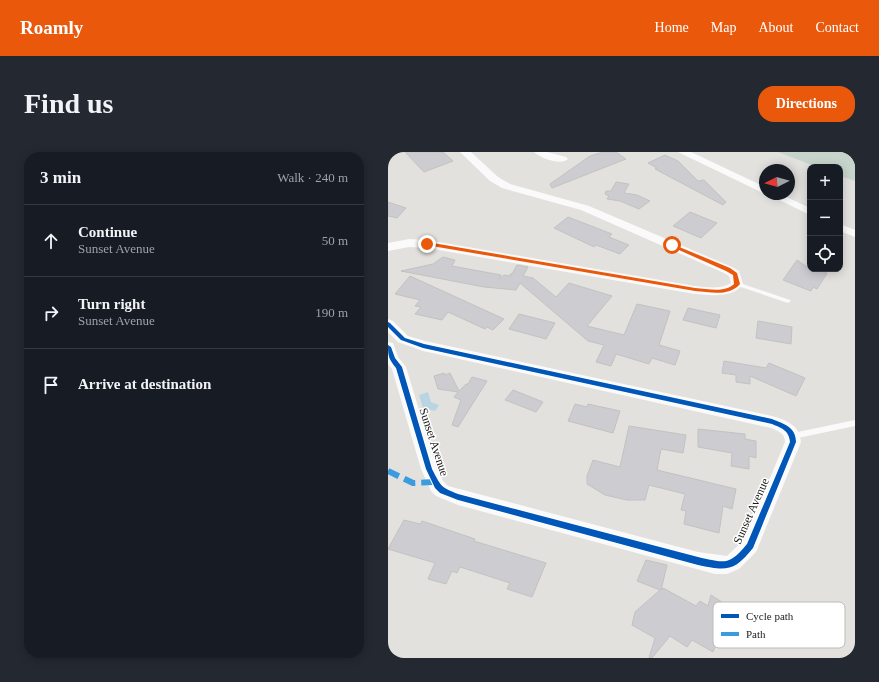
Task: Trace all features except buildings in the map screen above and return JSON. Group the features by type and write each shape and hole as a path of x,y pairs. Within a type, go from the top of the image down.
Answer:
{"street":[{"path":"388,246 408,242 427,244 695,290 722,291 733,288 737,284 735,274 728,270 619,222 571,203 506,186 494,179 465,152"},
{"path":"539,152 550,157 563,159"},
{"path":"683,152 759,187"},
{"path":"785,200 807,211"},
{"path":"843,228 855,234"},
{"path":"388,324 403,339 423,346 772,422 790,430 793,436"},
{"path":"399,367 402,355 410,350 423,346"},
{"name":"Sunset Avenue","path":"388,347 392,359 399,367 428,468 437,486 442,490 458,498 710,564 720,566 733,564 741,558 750,546 793,442 793,436"}],"lane":[{"path":"737,284 788,301"},
{"path":"793,436 855,423"}],"shaded area":[{"path":"778,152 855,152 855,181 843,177 843,164 809,164"}],"water":[{"path":"428,392 431,402 439,405 435,411 423,408 419,395"}],"marked path":[{"path":"388,471 413,483 435,482"}],"cycle path":[{"path":"388,324 403,339 423,346 772,422 790,431 793,442 750,546 744,554 733,563 727,565 715,565 458,497 442,491 437,486 429,469 399,367 392,359 388,347"}],"route":[{"path":"427,244 695,290 728,291 737,284 735,274 672,245"}]}
